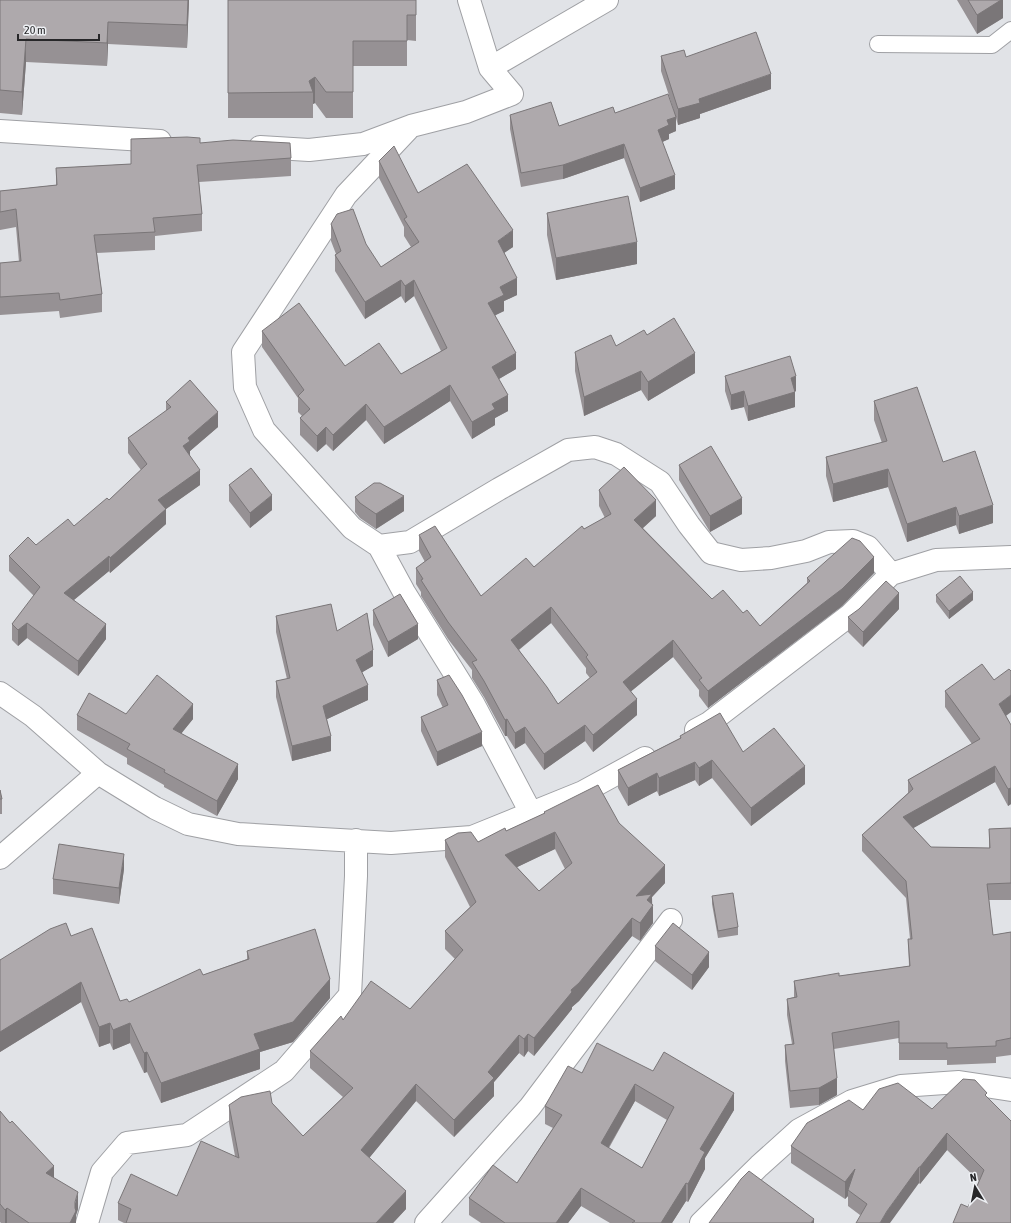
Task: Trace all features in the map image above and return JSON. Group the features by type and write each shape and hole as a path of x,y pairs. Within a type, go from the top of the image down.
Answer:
{"street":[{"path":"238,146 309,150 363,144 411,126 466,112 512,94 490,68 469,0"},
{"path":"490,68 607,0"},
{"path":"411,126 346,196 243,352 245,387 264,430 352,528 379,546 404,592 473,703 531,813"},
{"path":"0,131 182,142"},
{"path":"379,546 410,542 568,450 595,447 616,454 660,482 689,525 711,553 741,560 771,558 806,551 830,542 853,541 868,546 891,574"},
{"path":"0,694 33,716 98,773 155,808 188,824 238,834 390,843 472,837 583,792 709,723 850,616 891,574 936,560 1011,557"},
{"path":"0,858 98,773"},
{"path":"87,1223 102,1172 126,1144 187,1135 284,1071 350,995 356,840"},
{"path":"426,1223 530,1108 671,920"},
{"path":"701,1223 759,1166 799,1130 852,1102 901,1086 960,1082 1011,1090"}],"lane":[{"path":"878,44 992,45 1011,30"}],"building":[{"path":"0,0 188,0 187,25 108,22 107,43 26,39 22,92 0,90"},
{"path":"228,0 416,0 416,15 407,15 407,41 353,41 353,92 326,92 315,77 309,81 313,92 228,93"},
{"path":"968,0 1001,0 977,15"},
{"path":"756,32 771,74 699,99 700,103 678,109 661,56 684,50 686,57"},
{"path":"668,94 676,117 667,120 669,125 658,130 675,175 640,188 624,144 563,165 521,173 510,115 551,102 559,126 613,107 615,113"},
{"path":"200,138 200,143 233,140 290,143 291,158 197,165 202,214 153,218 155,232 94,235 102,294 60,300 59,293 0,297 0,263 21,261 16,209 0,212 0,191 57,185 56,168 131,164 131,139"},
{"path":"394,146 418,193 467,164 513,230 498,241 517,278 500,287 504,295 488,303 516,353 492,367 508,395 492,404 495,409 472,422 450,385 384,427 366,404 333,435 326,427 317,436 300,418 310,409 298,396 304,390 262,331 299,303 345,366 379,343 401,374 447,348 414,280 405,286 401,280 365,302 335,255 341,251 331,224 337,214 353,209 366,244 381,267 419,242 404,219 407,217 379,161"},
{"path":"628,196 637,242 556,258 547,213"},
{"path":"674,318 695,353 648,382 641,371 584,397 575,352 611,335 616,346 644,330 647,335"},
{"path":"790,356 796,376 791,378 795,392 748,406 744,391 731,395 725,376"},
{"path":"190,380 218,412 188,438 190,441 183,446 200,470 158,500 166,509 110,558 109,556 64,593 106,624 78,661 27,623 18,630 12,624 40,587 9,556 28,537 36,545 68,519 74,526 107,498 109,500 147,464 128,438 171,407 166,402"},
{"path":"917,387 943,462 975,451 993,505 959,516 956,507 907,524 888,469 833,484 826,457 887,441 874,401"},
{"path":"711,446 742,498 710,516 679,465"},
{"path":"624,467 656,500 634,520 712,599 723,590 743,613 747,610 760,626 810,581 807,578 852,538 860,541 874,557 842,589 708,691 699,680 702,678 673,640 623,682 637,699 593,735 585,725 544,754 525,727 515,733 507,719 505,720 472,662 477,660 448,622 421,580 423,579 416,568 431,557 419,535 435,526 481,596 526,558 534,567 582,526 584,529 611,514 599,490","holes":["551,607 588,655 586,657 597,672 558,704 511,640"]},
{"path":"251,468 272,495 250,513 229,485"},
{"path":"374,483 380,483 404,496 376,514 360,503 355,497"},
{"path":"960,576 973,592 949,611 936,595"},
{"path":"886,581 899,593 863,632 848,617 859,609"},
{"path":"400,594 418,624 388,642 373,610"},
{"path":"331,604 337,631 367,613 373,650 356,660 368,685 323,706 331,736 292,746 276,681 290,678 276,616"},
{"path":"982,664 994,680 1009,669 1011,671 1011,695 999,704 1011,725 1011,788 1008,789 995,766 903,817 931,847 990,848 989,829 1011,828 1011,883 987,884 993,935 1011,932 1011,1038 996,1041 996,1046 947,1048 947,1043 899,1043 899,1021 832,1033 837,1078 819,1088 790,1091 785,1045 794,1044 787,999 797,997 794,981 839,973 839,976 910,966 908,939 912,939 906,881 862,835 913,789 908,780 980,739 945,691"},
{"path":"157,675 193,704 173,729 238,764 217,801 164,772 165,770 127,749 130,744 77,715 89,693 126,714"},
{"path":"449,675 462,695 482,732 437,752 421,717 448,705 437,680"},
{"path":"720,713 743,752 774,728 805,766 751,808 712,760 699,768 695,762 659,778 657,773 628,788 618,770 681,738 680,736"},
{"path":"598,785 619,823 665,865 636,896 652,894 647,900 653,905 640,923 632,918 579,983 571,990 572,992 534,1038 528,1034 524,1039 519,1035 488,1072 494,1078 454,1120 416,1084 361,1150 406,1191 376,1223 126,1223 131,1209 118,1203 131,1174 177,1196 201,1141 239,1158 229,1105 241,1097 270,1091 272,1103 303,1136 353,1088 310,1051 341,1016 343,1020 371,981 410,1009 463,950 445,931 476,902 445,840 458,833 471,832 478,842 505,828 506,831 545,813 544,812","holes":["555,832 572,863 539,891 505,855"]},
{"path":"59,844 124,854 119,888 53,879"},
{"path":"733,893 738,927 718,931 712,896"},
{"path":"66,923 71,936 92,928 120,1001 127,999 129,1002 200,969 203,975 249,959 247,951 315,929 330,979 293,1022 254,1034 260,1049 161,1083 147,1052 144,1053 130,1023 113,1030 110,1023 99,1027 81,982 0,1032 0,960 50,929"},
{"path":"673,923 709,952 692,975 655,946"},
{"path":"597,1043 653,1071 664,1052 734,1093 700,1149 705,1152 688,1184 686,1183 661,1223 632,1223 635,1221 581,1188 556,1223 505,1223 469,1198 493,1165 517,1183 562,1115 545,1106 568,1066 582,1073","holes":["635,1084 674,1107 642,1168 601,1143"]},
{"path":"963,1079 975,1080 987,1093 985,1095 1011,1121 1011,1223 953,1223 961,1204 968,1207 984,1170 947,1133 919,1167 880,1223 856,1223 867,1204 848,1190 855,1169 845,1182 791,1146 807,1123 849,1100 863,1110 879,1089 898,1083 932,1109"},
{"path":"0,1111 10,1123 12,1121 54,1166 46,1173 78,1192 75,1202 76,1211 70,1223 29,1223 7,1208 5,1210 0,1204"},
{"path":"749,1171 814,1219 811,1223 709,1223 741,1179"}]}
